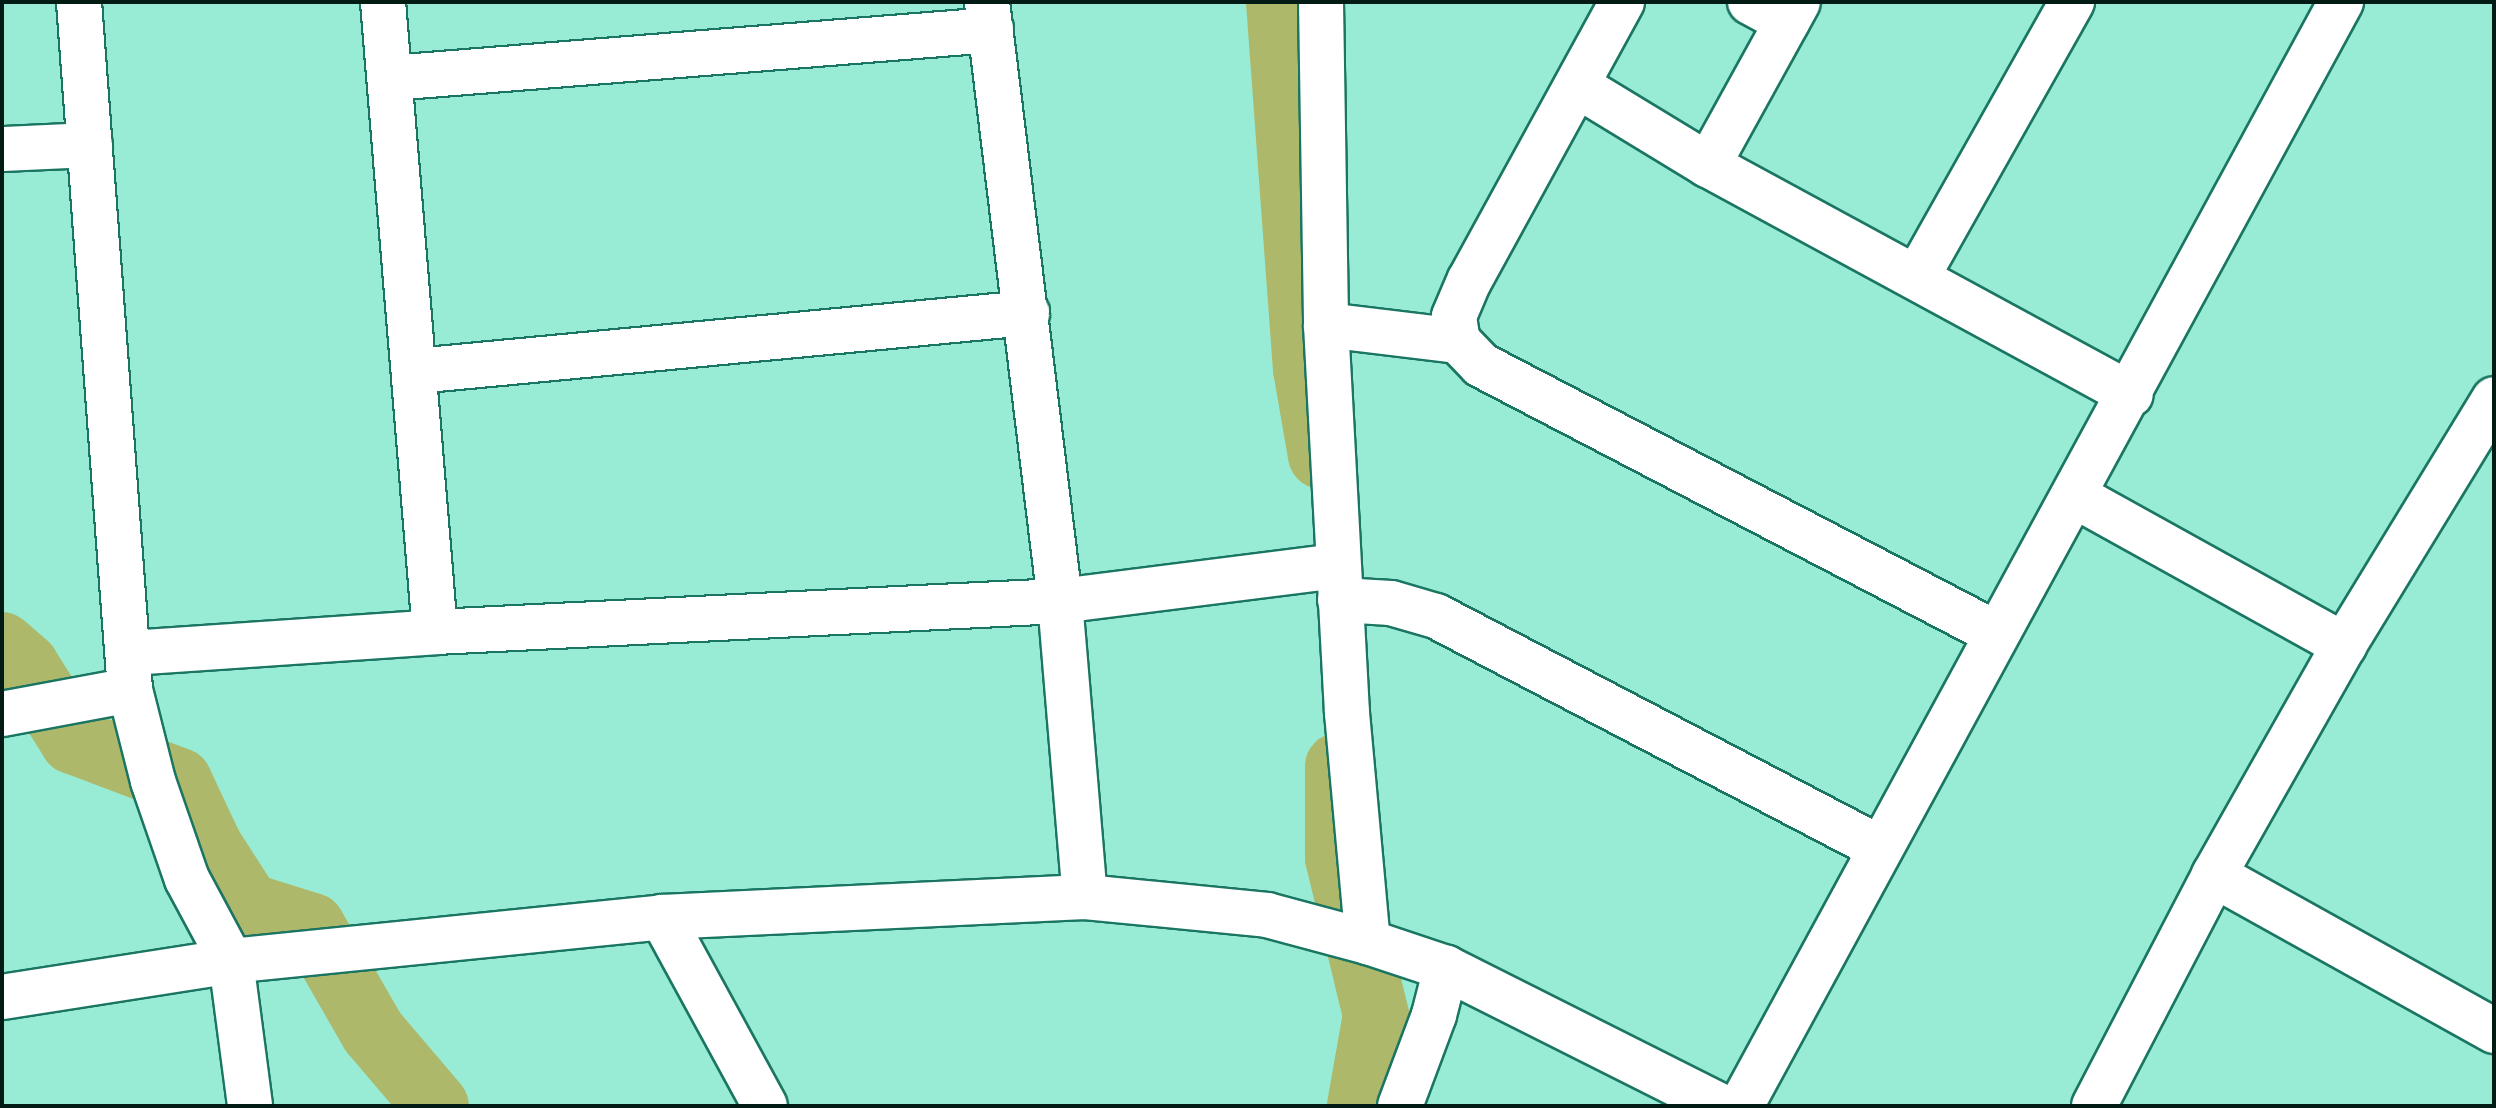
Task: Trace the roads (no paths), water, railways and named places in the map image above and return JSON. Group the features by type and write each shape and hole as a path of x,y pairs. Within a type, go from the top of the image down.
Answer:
{"street":[{"path":"79,2 130,672 153,781 187,879 231,961 250,1106"},
{"path":"383,2 416,371 435,632"},
{"path":"1321,2 1326,325 1339,583 1368,942"},
{"path":"1622,2 1469,281 1454,317 1458,341 1481,365 1997,634"},
{"path":"1917,277 2072,2"},
{"path":"1741,1106 1878,847 2131,395 2341,2"},
{"path":"1708,165 1778,9"},
{"path":"391,78 989,16 1060,601 1085,897"},
{"path":"1578,86 1708,165 2131,395"},
{"path":"2,149 90,145"},
{"path":"416,371 1027,313"},
{"path":"1326,325 1458,341"},
{"path":"2094,1106 2214,875 2344,645 2494,399"},
{"path":"2075,496 2344,645"},
{"path":"2,714 130,672 435,632 1060,601 1339,583 1436,616 1878,847"},
{"path":"2214,875 2494,1031"},
{"path":"2,997 231,961 662,917 1085,897 1267,915 1368,942 1446,968 1720,1106"},
{"path":"662,917 765,1106"},
{"path":"1400,1106 1434,1015 1446,968"}],"waterway":[{"path":"1279,2 1306,369 1321,456"},
{"path":"2,645 26,666 73,741 179,781 210,847 248,906 312,926 373,1032 436,1106"},
{"path":"1338,766 1338,858 1376,1015 1360,1106"}]}
